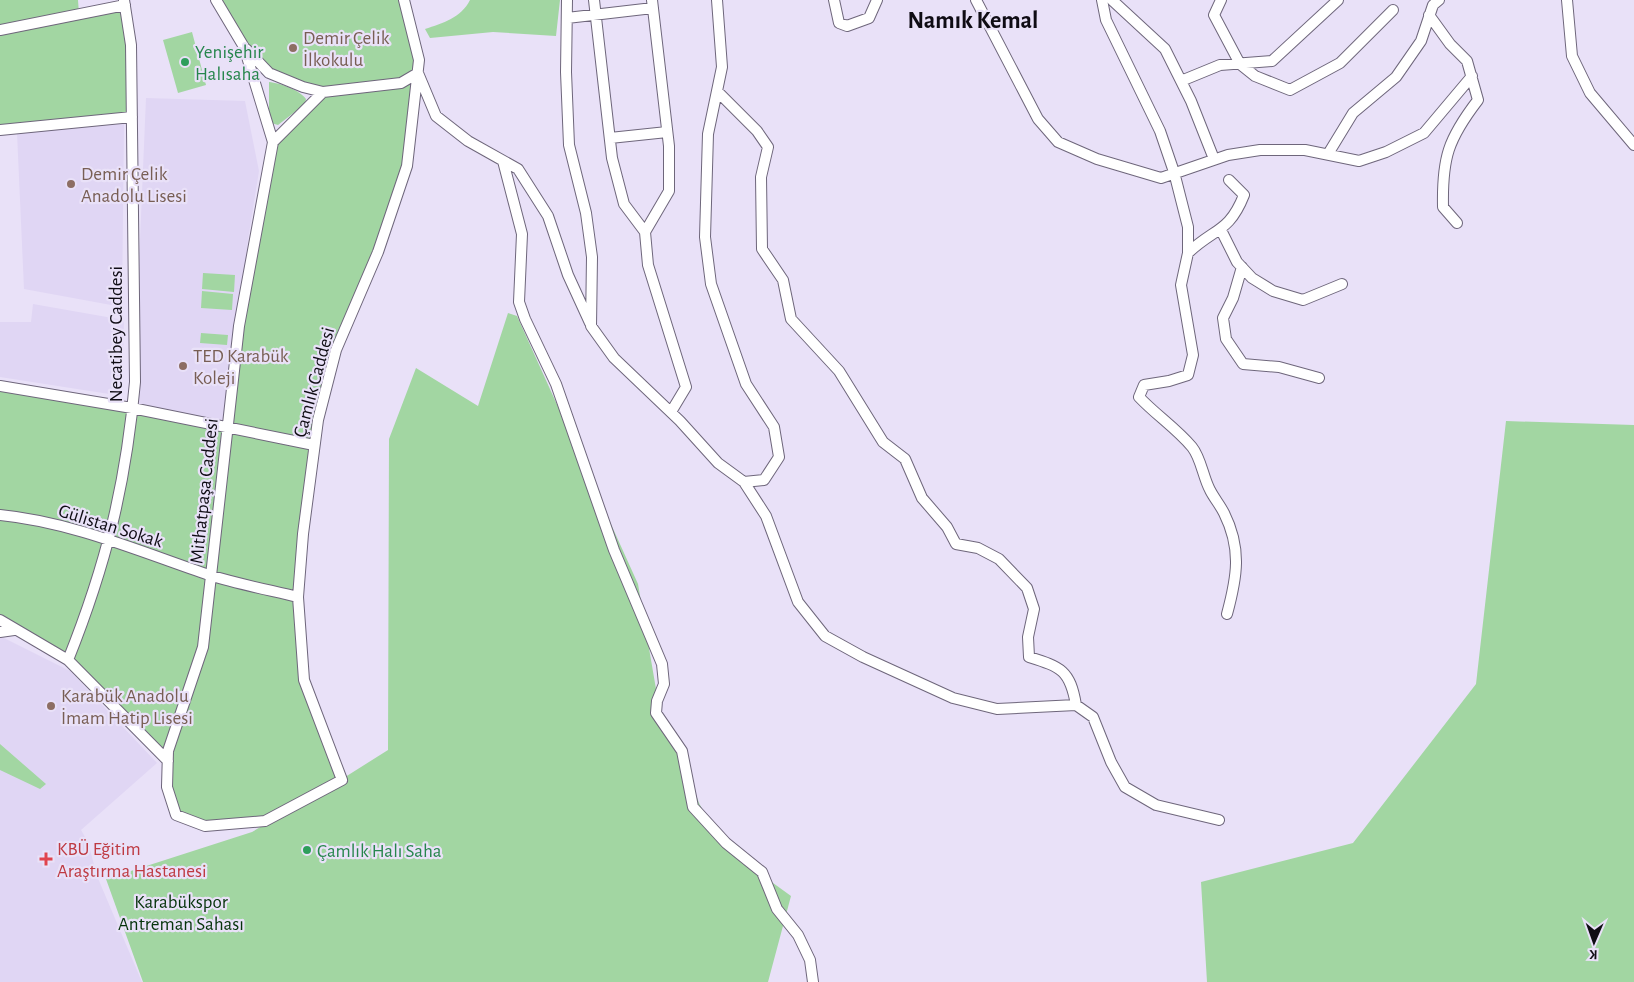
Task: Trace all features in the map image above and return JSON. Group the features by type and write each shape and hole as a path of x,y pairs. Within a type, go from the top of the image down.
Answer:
{"street":[{"name":"Mithatpaşa Caddesi","path":"216,0 244,46 273,142 238,326 203,647 168,751 167,787 176,815 205,826 264,821 342,780"},
{"name":"Çamlık Caddesi","path":"342,780 304,680 298,597 314,445 336,350 378,252 408,166 419,60 404,0"},
{"path":"567,0 569,145 586,213 592,257 591,326"},
{"path":"594,0 612,158 624,204 644,232 648,265 686,387 672,412"},
{"path":"717,0 722,67 708,134 705,237 711,284 746,384 774,427 779,457 764,480 744,482"},
{"path":"834,0 839,23 848,26 869,18 877,0"},
{"path":"976,0 1038,119 1058,142 1097,159 1161,178 1214,159 1260,150 1304,150 1359,161 1386,152 1424,134 1472,76"},
{"path":"1102,0 1106,20 1160,131 1174,172 1188,226 1188,253 1181,285 1193,355 1188,375 1169,381 1144,385 1139,397 1156,414 1174,426 1194,450 1210,490 1225,514 1236,551 1237,577 1227,614"},
{"path":"1112,0 1165,50 1181,81 1214,159"},
{"path":"1221,0 1214,15 1240,64 1255,76 1290,90 1340,63 1393,10"},
{"path":"1181,81 1220,65 1272,61 1338,0"},
{"path":"1567,0 1572,56 1590,93 1634,145"},
{"path":"1328,154 1353,113 1396,78 1421,41 1434,2"},
{"path":"0,30 125,3"},
{"name":"Necatibey Caddesi","path":"68,660 86,616 109,540 122,487 135,382 131,45 125,3"},
{"path":"567,18 652,4 667,132 669,190 644,232"},
{"path":"1429,15 1450,44 1467,61 1478,100 1465,117 1445,155 1442,175 1442,207 1457,223"},
{"path":"244,46 269,73 303,88 323,92 401,83 418,73 436,116 468,141 518,169 548,216 568,275 591,326 614,358 672,412 718,463 744,482 766,516 798,602 824,636 863,657 952,698 997,709 1076,705 1093,717 1111,762 1125,787 1156,806 1219,820"},
{"path":"717,90 757,131 768,147 761,177 762,249 784,280 791,319 839,371 883,442 905,459 922,498 947,527 956,544 978,548 999,559 1027,588 1034,609 1028,637 1029,656 1056,665 1072,683 1076,705"},
{"path":"273,142 323,92"},
{"path":"0,130 132,117"},
{"path":"610,138 667,132"},
{"path":"503,160 522,234 519,302 525,319 556,384 614,550 662,664 664,684 656,701 656,714 682,751 693,807 726,843 762,872 778,909 798,935 810,960 814,982"},
{"path":"1188,253 1202,241 1221,230 1236,215 1244,195 1229,180"},
{"path":"1221,230 1228,247 1242,267 1252,278 1273,291 1302,300 1342,284"},
{"path":"1242,267 1233,298 1223,318 1226,339 1243,364 1279,367 1319,378"},
{"path":"0,386 132,408 314,445"},
{"name":"Gülistan Sokak","path":"0,515 22,517 109,540 211,576 298,597"},
{"path":"0,620 14,630 68,660 168,761"},
{"path":"0,630 14,630"}],"shaded area":[{"path":"146,98 245,101 259,171 248,240 227,427 132,408 134,324 140,240"},
{"name":"Demir Çelik Anadolu Lisesi","path":"124,124 122,307 24,289 17,133"},
{"path":"33,304 124,320 122,396 0,377 0,322 31,322"},
{"path":"0,636 70,671 157,763 81,830 88,842 97,876 142,982 0,982"}],"green space":[{"path":"0,0 78,0 79,14 125,5 132,117 0,130"},
{"name":"Karabükspor Antreman Sahası","path":"216,0 404,0 419,60 407,166 336,350 318,420 298,597 305,680 342,779 388,750 389,439 416,368 478,406 508,313 517,316 638,584 662,724 684,762 699,803 722,846 791,896 768,982 143,982 106,879 252,832 323,790 265,821 205,826 176,815 168,761 68,660 0,620 0,386 227,426 273,142 323,93 269,73 244,47"},
{"path":"470,0 560,0 556,36 493,32 430,38 425,29 457,16"},
{"name":"Yenişehir Halısaha","path":"192,32 206,85 178,93 163,40"},
{"path":"269,82 289,88 306,99 305,104 278,125 271,123"},
{"path":"203,273 235,275 234,292 202,289"},
{"path":"202,291 233,294 232,310 201,308"},
{"path":"201,333 228,335 227,345 200,343"},
{"path":"1506,421 1634,425 1634,982 1207,982 1201,882 1353,843 1476,684"},
{"path":"0,744 46,784 40,789 0,770"}],"place":[{"name":"Demir Çelik İlkokulu","path":"293,48"},
{"name":"Yenişehir Halısaha","path":"185,62"},
{"name":"Demir Çelik Anadolu Lisesi","path":"71,184"},
{"name":"TED Karabük Koleji","path":"183,366"},
{"name":"Karabük Anadolu İmam Hatip Lisesi","path":"51,706"},
{"name":"Çamlık Halı Saha","path":"307,850"},
{"name":"KBÜ Eğitim Araştırma Hastanesi","path":"46,859"}],"district":[{"name":"Namık Kemal","path":"973,20"}]}
